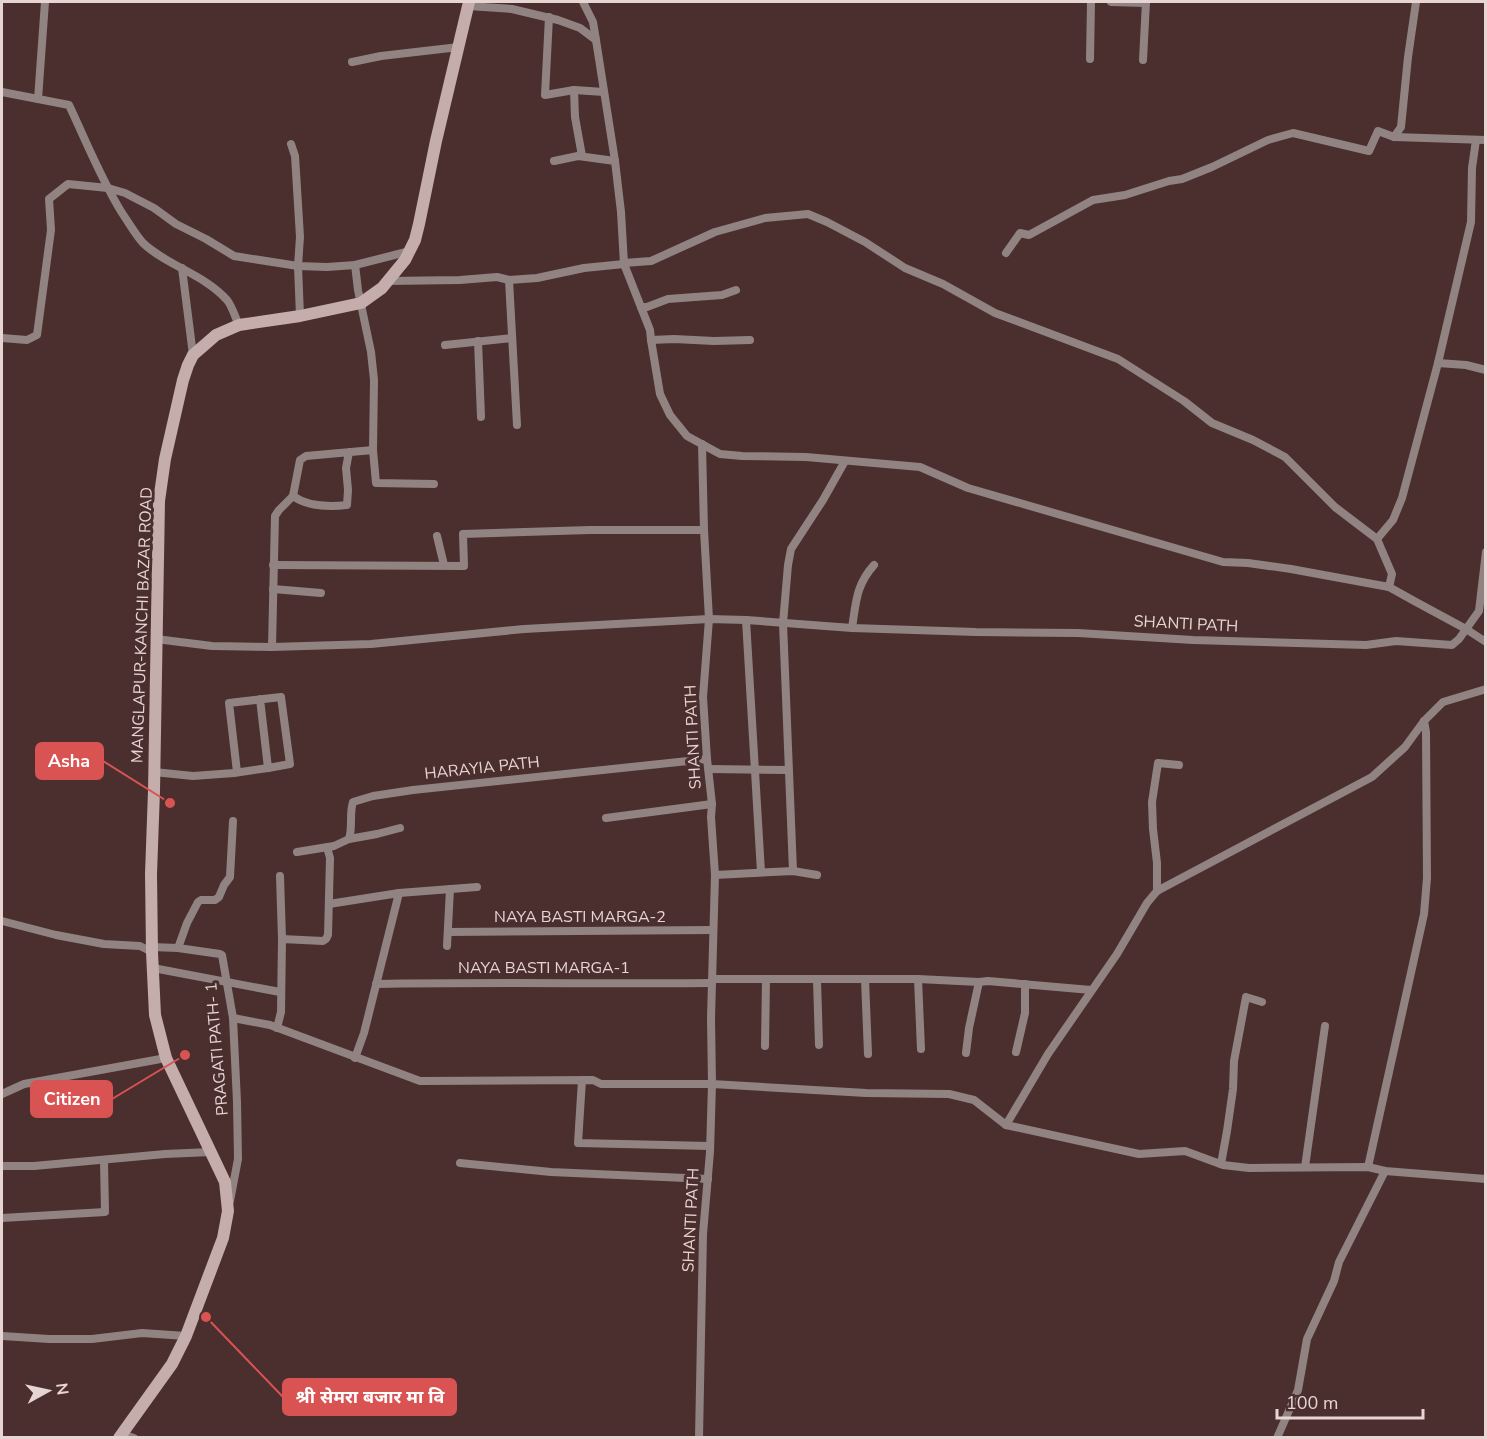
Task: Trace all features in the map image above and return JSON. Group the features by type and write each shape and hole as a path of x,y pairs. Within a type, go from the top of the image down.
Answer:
{"street":[{"path":"38,99 45,2"},
{"path":"583,2 593,22 596,40 615,161 624,263 650,330 660,394 670,415 687,436 720,454 806,457 920,467 969,488 1223,562 1291,569 1389,587 1466,629 1485,642"},
{"path":"1090,2 1090,59"},
{"path":"1112,2 1146,2 1143,60"},
{"path":"1394,137 1401,127 1416,2"},
{"path":"468,4 512,5 580,27 596,40"},
{"name":"MANGLAPUR-KANCHI BAZAR ROAD","path":"125,1436 172,1364 186,1336 223,1238 228,1210 225,1182 166,1058 155,1015 151,874 159,501 165,459 183,380 193,355 216,335 239,325 300,316 361,303 388,281 410,251 419,224 468,4"},
{"path":"549,17 546,95 574,90 604,92"},
{"path":"352,62 381,56 459,47"},
{"path":"574,90 575,117 582,156"},
{"path":"2,93 69,105 108,188 132,230 157,254 218,292 228,301 239,325"},
{"path":"1006,253 1020,233 1029,235 1093,200 1125,195 1182,179 1268,140 1293,133 1369,152 1378,132 1394,137 1481,140 1472,168 1471,222 1438,363 1402,498 1393,520 1377,539"},
{"path":"291,144 295,156 300,237 298,267 300,316"},
{"path":"554,161 582,156 615,161"},
{"path":"2,338 27,340 37,335 51,230 49,199 68,184 108,188 125,193 234,256 298,267 327,267 355,265 410,251"},
{"path":"388,281 497,277 508,280 537,278 584,268 651,261 715,232 734,226 765,218 808,214 865,242 905,268 943,284 995,313 1118,359 1184,401 1212,423 1253,440 1285,457 1335,507 1377,539 1392,574 1389,587"},
{"path":"355,265 374,380 372,411 376,483 434,484"},
{"path":"182,268 193,355"},
{"path":"508,280 517,425"},
{"path":"641,307 668,299 722,295 736,290"},
{"path":"445,345 512,338"},
{"path":"651,340 750,340"},
{"path":"478,341 481,417"},
{"path":"1438,363 1466,365 1485,370"},
{"path":"156,639 212,646 371,644 524,629 709,619 702,444"},
{"path":"272,647 275,516 293,496 300,460 306,456 373,450"},
{"path":"293,496 300,501 329,507 347,505 346,468 349,452"},
{"path":"792,871 783,623 788,565 791,549 845,461"},
{"path":"273,565 464,566 463,534 590,530 704,530"},
{"path":"437,536 444,565"},
{"path":"1466,629 1479,611 1485,552"},
{"path":"852,628 861,581 874,565"},
{"path":"273,589 321,593"},
{"name":"SHANTI PATH","path":"699,1437 703,1234 712,1084 715,875 703,697 709,619 852,628 1078,633 1193,640 1366,645 1396,641 1452,645 1466,629"},
{"path":"746,620 761,872"},
{"path":"1006,1125 1048,1054 1116,954 1146,903 1157,891 1372,777 1405,747 1424,721 1443,702 1485,689"},
{"path":"154,772 193,776 237,772 290,764 281,697 229,703 237,772"},
{"path":"260,699 268,768"},
{"path":"1368,1167 1424,914 1426,878 1424,721"},
{"name":"HARAYIA PATH","path":"349,839 352,831 353,802 373,796 707,759"},
{"path":"1157,891 1152,802 1158,763 1179,765"},
{"path":"709,769 788,770"},
{"path":"606,818 712,804"},
{"path":"178,948 198,902 215,900 230,878 233,821"},
{"path":"297,852 334,846 349,839 400,828"},
{"path":"282,939 323,941 328,935 330,858 327,847"},
{"path":"715,875 792,871 817,876"},
{"path":"277,1028 281,1012 282,939 279,876"},
{"path":"329,904 399,893 477,887"},
{"path":"447,946 450,889"},
{"path":"356,1058 399,893"},
{"name":"PRAGATI PATH- 1","path":"2,921 104,944 152,949 178,948 222,955 232,1018 237,1102 238,1159 228,1210"},
{"name":"NAYA BASTI MARGA-2","path":"448,932 713,930"},
{"path":"153,968 280,992"},
{"path":"765,1046 766,979"},
{"path":"865,979 868,1054"},
{"path":"918,979 921,1049"},
{"name":"NAYA BASTI MARGA-1","path":"376,984 918,979 988,981 1091,990"},
{"path":"817,980 819,1045"},
{"path":"966,1053 979,982"},
{"path":"1016,1052 1025,1013 1025,984"},
{"path":"1221,1164 1230,1110 1234,1060 1246,997 1262,1002"},
{"path":"232,1018 260,1022 420,1081 593,1080 601,1084 712,1084 866,1093 949,1094 974,1100 1006,1125 1139,1154 1185,1151 1221,1164 1249,1168 1368,1167 1385,1171 1485,1179"},
{"path":"1305,1167 1325,1026"},
{"path":"2,1094 24,1084 166,1058"},
{"path":"582,1080 578,1143 710,1146"},
{"path":"2,1166 34,1166 211,1152"},
{"path":"2,1218 105,1212 104,1161"},
{"path":"460,1163 551,1172 708,1179"},
{"path":"1277,1437 1298,1390 1307,1339 1334,1281 1339,1262 1385,1171"},
{"path":"2,1336 92,1339 142,1333 186,1336"}],"place":[{"name":"Asha","path":"170,803"},
{"name":"Citizen","path":"185,1055"},
{"name":"श्री सेमरा बजार मा वि","path":"206,1317"}]}
